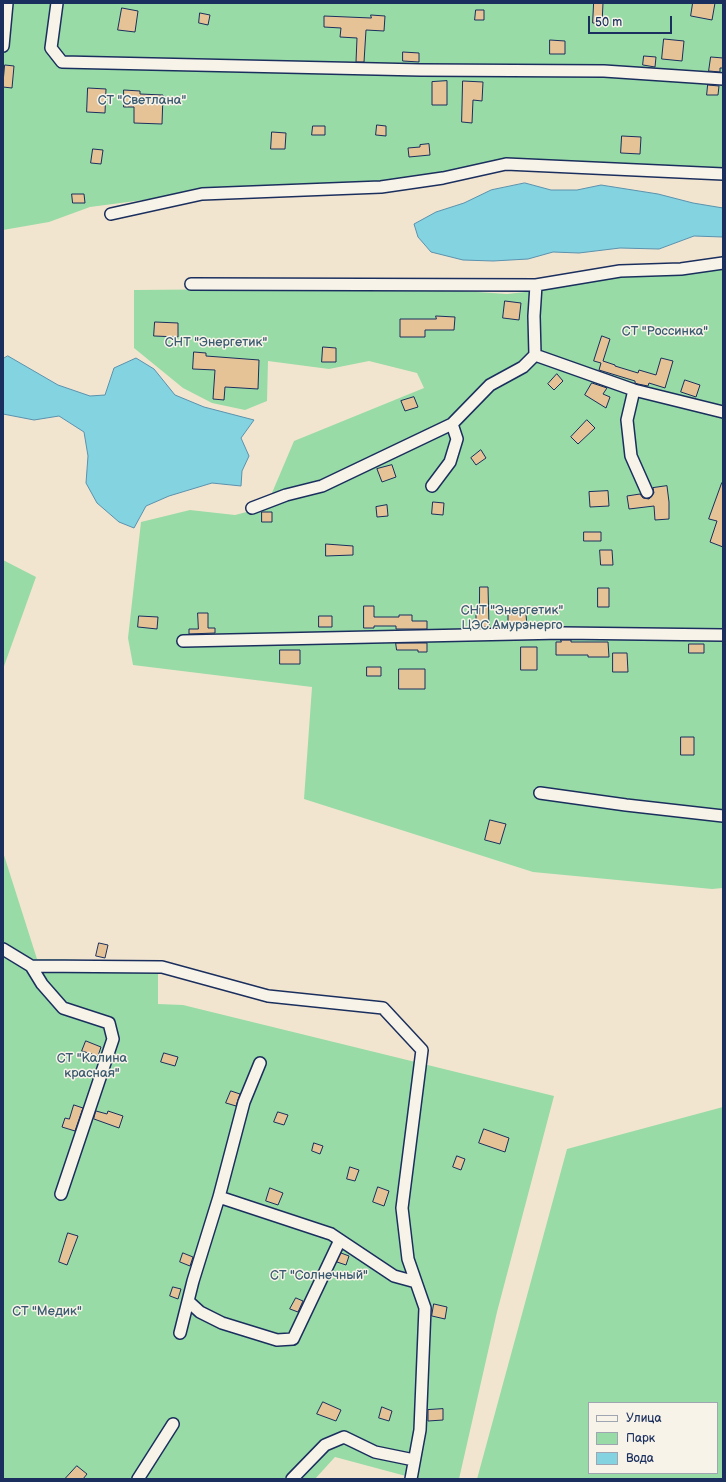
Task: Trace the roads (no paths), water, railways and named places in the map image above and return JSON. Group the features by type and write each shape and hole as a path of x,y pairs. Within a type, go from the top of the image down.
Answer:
{"street":[{"path":"3,46 7,3"},
{"path":"57,3 52,48 62,62 421,70 604,71 723,79"},
{"path":"111,214 202,194 381,187 443,178 506,164 723,174"},
{"path":"191,284 536,285 620,270 681,269 723,263"},
{"path":"252,508 286,496 322,486 452,424 490,384 523,367 535,355 534,316 536,285"},
{"path":"535,355 634,390 723,412"},
{"path":"634,390 627,420 631,456 647,492"},
{"path":"432,486 450,462 457,439 452,424"},
{"path":"183,641 562,633 723,635"},
{"path":"540,793 723,816"},
{"path":"3,949 31,966 42,984 62,1008 109,1023 113,1039 61,1194"},
{"path":"31,966 162,967 268,996 383,1008 422,1050 402,1208 408,1259 425,1308 420,1430 411,1479"},
{"path":"180,1333 219,1197 244,1102 260,1063"},
{"path":"219,1197 331,1234 394,1276 416,1282"},
{"path":"188,1301 200,1312 222,1323 277,1340 293,1339 340,1240"},
{"path":"138,1479 173,1424"},
{"path":"292,1479 325,1445 344,1437 375,1452 414,1460"}],"water":[{"path":"525,183 551,190 577,190 601,185 658,194 693,203 723,208 723,237 694,236 659,249 620,248 579,253 553,252 528,259 493,261 463,260 431,252 418,237 414,224 436,212 464,203 491,190"},
{"path":"8,356 58,385 90,396 105,395 114,368 136,358 154,369 175,395 204,407 254,420 241,438 249,456 242,471 241,486 212,483 169,496 146,506 134,528 119,522 97,503 86,483 88,456 84,432 59,416 34,420 3,414 3,359"}],"park label":[{"name":"СТ \"Светлана\"","path":"142,101"},
{"name":"СТ \"Россинка\"","path":"665,332"},
{"name":"СНТ \"Энергетик\"","path":"216,343"},
{"name":"СНТ \"Энергетик\" ЦЭС Амурэнерго","path":"512,618"},
{"name":"СТ \"Калина красная\"","path":"92,1066"},
{"name":"СТ \"Солнечный\"","path":"319,1276"},
{"name":"СТ \"Медик\"","path":"47,1312"}]}
